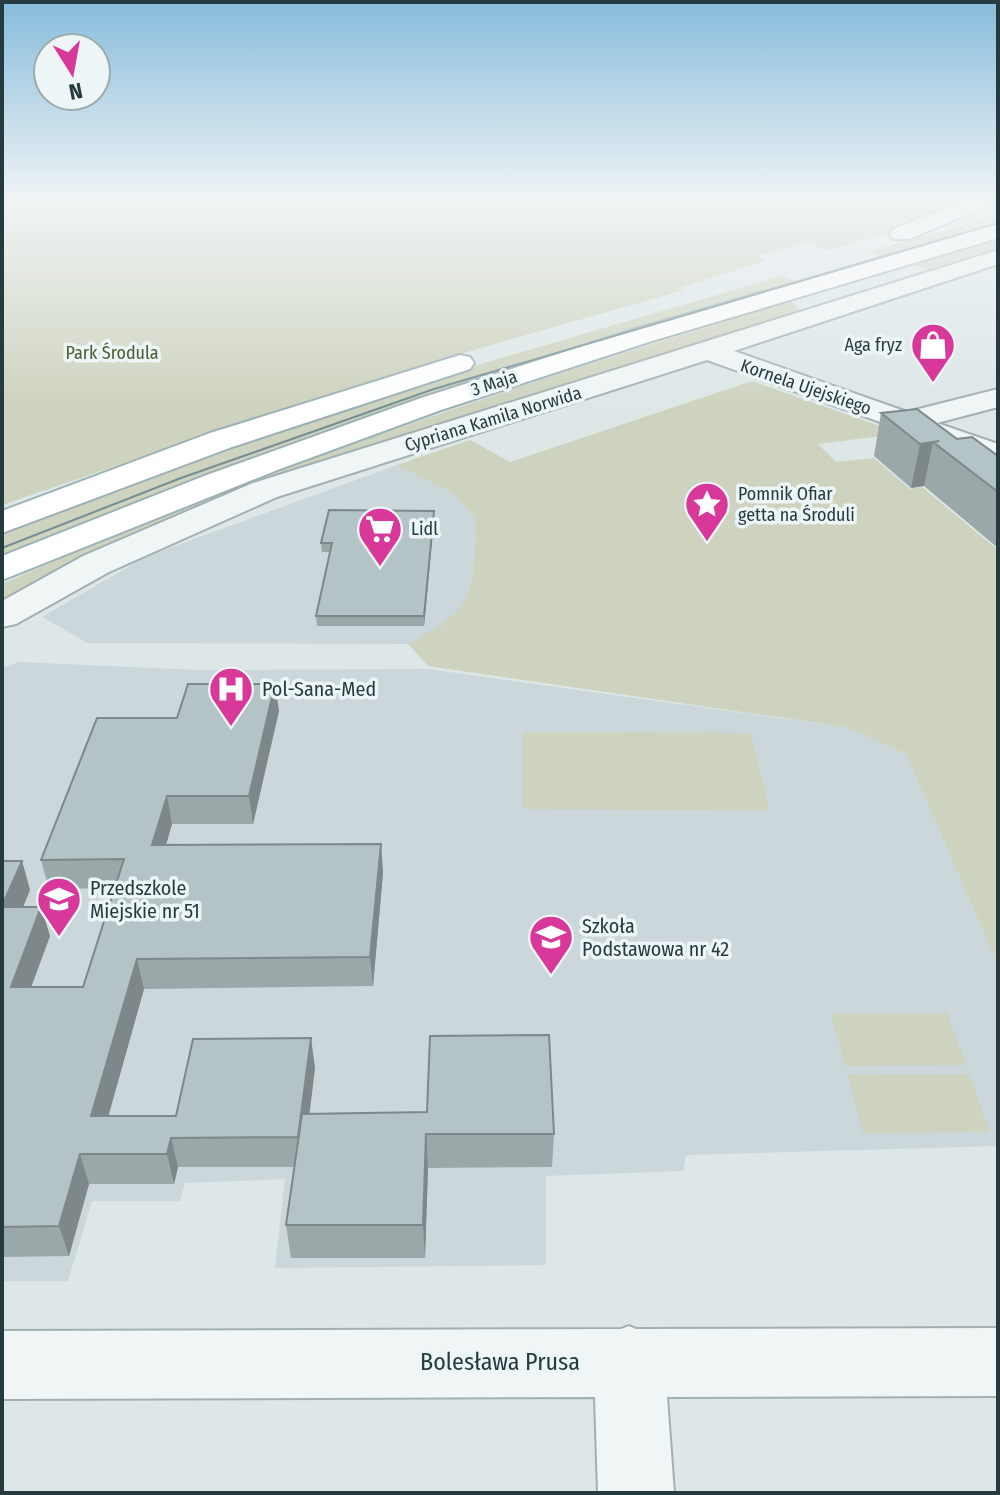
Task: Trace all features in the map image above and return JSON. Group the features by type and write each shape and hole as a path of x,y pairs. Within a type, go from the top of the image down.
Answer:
{"main road":[{"path":"553,336 791,269"},
{"name":"3 Maja","path":"2,569 251,469 429,405 635,339 871,269"},
{"name":"3 Maja","path":"2,523 221,440 483,356"}],"street":[{"name":"Cypriana Kamila Norwida","path":"2,616 96,564 265,490 962,269"},
{"name":"Kornela Ujejskiego","path":"708,351 998,455"},
{"path":"905,422 998,398"},
{"path":"629,1360 636,1493"},
{"name":"Bolesława Prusa","path":"2,1365 629,1360 998,1362"}],"shaded area":[{"path":"397,465 455,494 476,520 471,590 462,608 438,629 408,644 88,643 42,617 145,557"},
{"name":"Szkoła Podstawowa nr 42","path":"18,662 200,670 428,669 845,727 906,754 998,965 998,1146 686,1155 683,1171 546,1176 546,1265 275,1268 285,1179 185,1183 180,1201 92,1201 68,1281 2,1281 2,668"}],"green space":[{"name":"Park Środula","path":"2,269 740,269 679,288 684,290 446,358 2,505"},
{"path":"782,276 803,284 2,560 2,530 364,398"},
{"path":"791,301 805,314 278,479 2,605 2,584 195,503 392,430"},
{"path":"752,381 925,442 881,436 818,444 836,462 874,458 910,489 922,487 998,550 998,965 906,754 845,727 428,666 408,644 448,620 467,596 473,566 476,520 455,494 397,465 470,440 510,462"},
{"path":"522,732 751,733 770,811 523,809"},
{"path":"831,1013 947,1013 966,1065 845,1066"},
{"path":"969,1074 990,1132 863,1133 848,1075"}],"building":[{"path":"917,409 957,439 972,437 998,456 998,492 933,442 939,441 920,444 881,413"},
{"name":"Lidl","path":"329,510 434,511 424,616 316,616 332,543 321,543"},
{"path":"188,684 275,684 249,796 167,796 152,845 381,844 370,957 137,959 91,1116 176,1116 193,1039 311,1038 298,1137 171,1138 167,1154 80,1154 59,1226 2,1227 2,907 41,907 11,987 83,987 124,859 41,860 97,718 177,718"},
{"path":"2,861 22,861 2,906"},
{"path":"549,1035 554,1134 426,1134 423,1225 286,1225 302,1114 427,1112 430,1036"}],"tram line":[{"path":"2,548 181,478 434,389 843,269"}],"place":[{"name":"Aga fryz","path":"933,384"},
{"name":"Pomnik Ofiar getta na Środuli","path":"707,543"},
{"name":"Lidl","path":"380,568"},
{"name":"Pol-Sana-Med","path":"231,728"},
{"name":"Przedszkole Miejskie nr 51","path":"59,938"},
{"name":"Szkoła Podstawowa nr 42","path":"551,976"}]}
